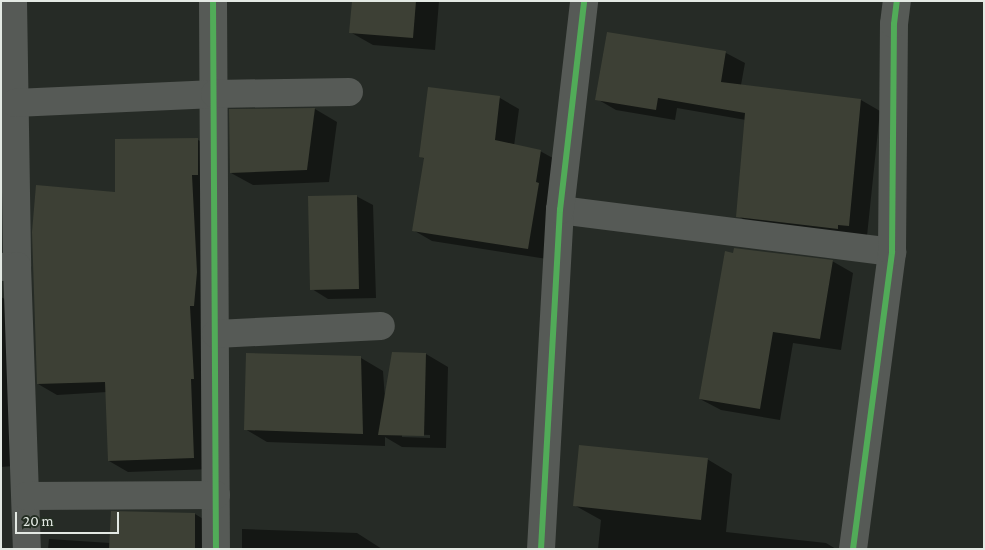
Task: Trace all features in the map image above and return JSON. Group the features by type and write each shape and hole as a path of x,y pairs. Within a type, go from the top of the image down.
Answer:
{"street":[{"path":"13,1 15,103 9,266 26,496 27,549"},
{"path":"213,1 216,549"},
{"path":"541,549 560,210 584,1"},
{"path":"853,549 892,252 894,24 897,1"},
{"path":"15,103 215,94 349,92"},
{"path":"560,210 892,252"},
{"path":"216,334 381,326"},
{"path":"26,496 216,495"}],"building":[{"path":"352,1 416,1 413,38 349,33"},
{"path":"607,32 726,51 721,82 861,99 849,226 838,225 838,229 736,217 745,113 658,98 656,110 595,100"},
{"path":"428,87 500,96 495,140 541,150 536,182 539,183 528,249 412,231 424,158 419,157"},
{"path":"315,108 307,170 230,173 229,109"},
{"path":"198,138 198,175 192,175 197,272 194,306 190,306 194,379 191,379 194,458 108,461 105,382 37,384 32,232 36,185 115,192 115,139"},
{"path":"357,195 359,289 310,290 308,196"},
{"path":"734,248 833,260 820,339 773,332 760,409 699,399 725,251 733,253"},
{"path":"392,352 426,353 424,436 378,435"},
{"path":"246,353 361,356 363,434 244,430"},
{"path":"579,445 708,458 701,520 573,506"},
{"path":"111,511 195,513 195,549 109,549"}],"cycle path":[{"path":"213,1 216,549"},
{"path":"541,549 560,210 584,1"},
{"path":"853,549 892,252 894,24 897,1"}]}
